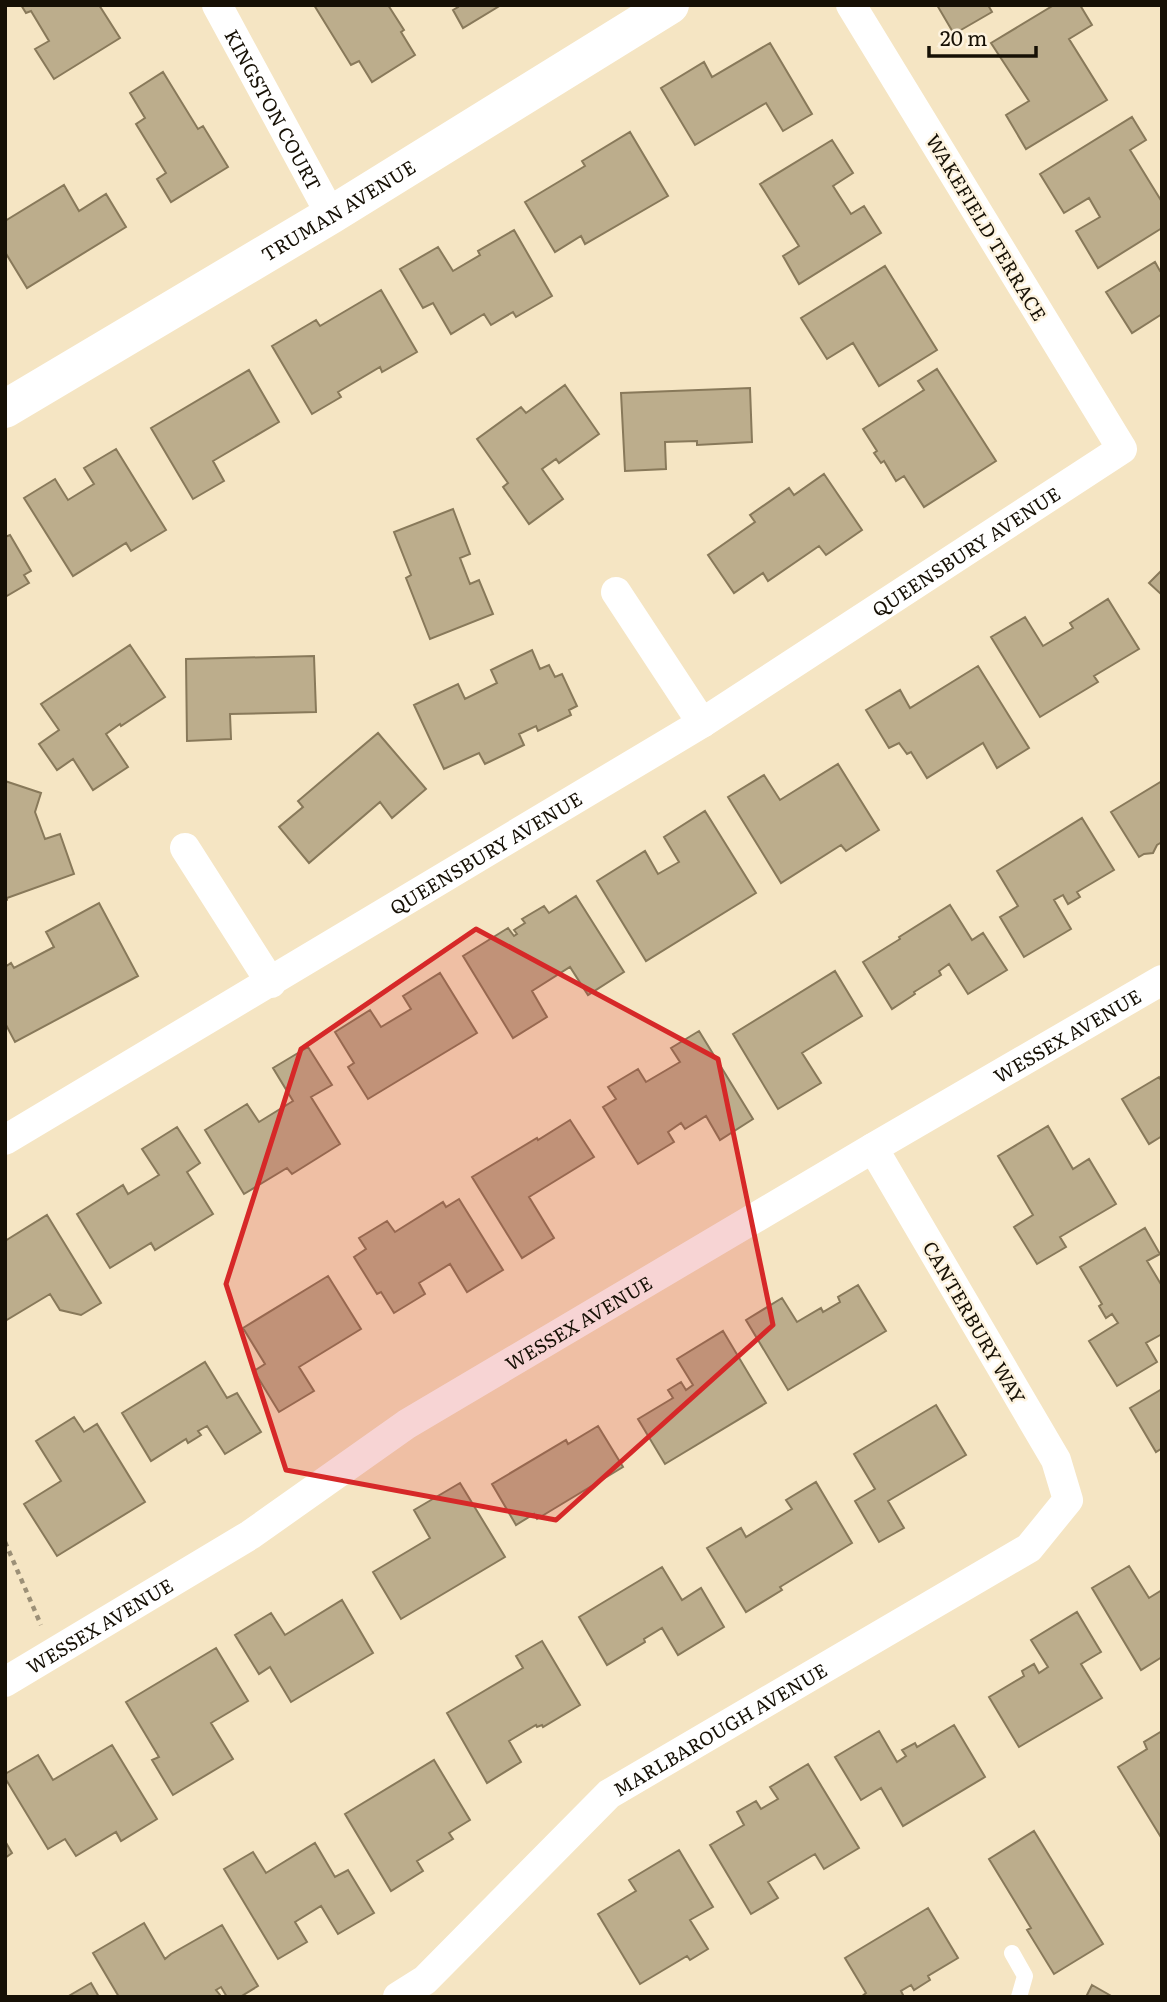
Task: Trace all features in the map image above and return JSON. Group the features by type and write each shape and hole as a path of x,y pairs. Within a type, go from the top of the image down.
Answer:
{"street":[{"name":"KINGSTON COURT","path":"217,5 331,215"},
{"name":"TRUMAN AVENUE","path":"5,409 331,215 670,5"},
{"name":"WAKEFIELD TERRACE","path":"851,5 1122,449"},
{"name":"QUEENSBURY AVENUE","path":"5,1140 702,723 1122,449"},
{"path":"616,592 702,723"},
{"path":"185,848 271,983"},
{"name":"WESSEX AVENUE","path":"5,1682 250,1535 407,1424 1162,980"},
{"name":"CANTERBURY WAY","path":"873,1148 1056,1460 1068,1500"},
{"name":"MARLBAROUGH AVENUE","path":"398,1997 425,1980 609,1794 1029,1548 1068,1500"}],"lane":[{"path":"1012,1953 1026,1976 1019,1997"}],"path":[{"path":"5,1542 53,1653"}],"highlighted area":[{"path":"476,929 718,1059 773,1325 556,1520 286,1470 226,1284 301,1049"}],"building":[{"path":"21,5 99,5 120,38 54,79 35,49 49,41 31,11 26,13"},
{"path":"314,5 388,5 404,30 401,32 415,55 372,82 359,61 351,65"},
{"path":"457,5 501,5 463,28 453,10"},
{"path":"937,5 988,5 992,12 954,34"},
{"path":"1054,5 1080,5 1092,25 1069,39 1107,100 1026,149 1006,115 1029,101 991,43"},
{"path":"770,43 812,114 783,131 766,103 695,145 661,88 704,62 712,77"},
{"path":"163,72 198,129 203,126 228,167 171,202 157,179 166,173 136,124 145,118 130,93"},
{"path":"1132,117 1146,140 1130,150 1162,202 1162,228 1098,268 1076,231 1100,217 1089,198 1064,213 1040,174"},
{"path":"630,132 668,196 585,244 581,236 555,252 525,202 585,166 582,161"},
{"path":"832,140 853,173 833,186 851,214 864,206 881,233 799,284 783,256 799,246 760,184"},
{"path":"64,185 79,211 106,194 126,227 27,288 5,252 5,221"},
{"path":"514,230 552,296 516,317 513,312 491,325 484,314 451,334 433,303 423,308 400,269 438,247 453,271 480,255 478,251"},
{"path":"1155,262 1160,271 1162,270 1162,314 1132,333 1106,292"},
{"path":"885,266 937,350 879,386 853,343 827,359 801,318"},
{"path":"381,290 417,352 382,372 380,367 338,392 341,397 312,414 272,346 316,320 320,326"},
{"path":"937,369 996,461 924,507 904,476 896,481 884,461 881,463 863,429 924,390 918,381"},
{"path":"249,370 279,422 213,461 224,481 193,499 151,428"},
{"path":"565,385 599,434 559,463 556,459 542,469 563,499 529,524 503,487 508,483 477,439 521,407 526,413"},
{"path":"750,388 752,442 697,445 697,441 665,442 666,469 625,471 621,393"},
{"path":"116,449 166,530 131,551 126,543 73,576 24,498 55,479 68,500 94,484 84,468"},
{"path":"824,474 862,530 826,555 819,546 768,581 763,573 734,593 708,555 755,522 750,515 789,488 794,495"},
{"path":"453,509 470,554 460,558 470,584 479,580 493,614 430,639 406,578 411,575 394,532"},
{"path":"10,535 31,571 24,575 29,583 5,597 5,537"},
{"path":"1162,570 1162,595 1149,583"},
{"path":"1108,599 1139,649 1094,676 1098,682 1040,717 991,637 1025,617 1043,646 1073,628 1070,623"},
{"path":"130,645 165,697 106,734 128,767 93,790 73,759 57,770 39,744 59,730 41,704"},
{"path":"532,650 540,669 549,665 555,677 562,674 577,706 569,710 571,715 538,731 536,726 519,734 524,745 485,764 479,753 444,769 414,705 458,684 465,699 497,683 491,670"},
{"path":"314,656 316,712 230,714 231,739 187,741 186,659"},
{"path":"978,666 1029,748 997,768 983,743 927,778 911,752 907,754 899,743 889,748 866,710 900,690 910,708"},
{"path":"378,733 426,789 392,818 380,802 309,863 279,827 303,807 298,801"},
{"path":"838,764 879,830 846,851 841,845 781,883 728,797 764,775 780,800"},
{"path":"5,781 41,793 35,812 45,839 60,834 74,874 5,901"},
{"path":"1162,781 1162,842 1153,853 1139,857 1111,812"},
{"path":"705,811 756,893 646,961 597,881 645,851 658,874 679,862 664,837"},
{"path":"1082,818 1114,870 1077,892 1080,897 1068,904 1063,895 1054,900 1071,929 1024,957 1000,917 1018,906 997,871"},
{"path":"576,896 624,972 588,995 570,967 532,991 547,1017 513,1038 463,956 508,928 514,936 517,934 514,930 525,923 522,919 544,906 549,913"},
{"path":"99,903 138,976 15,1042 5,1023 5,967 11,963 14,968 54,947 46,932"},
{"path":"950,905 972,940 983,933 1007,970 968,994 949,964 939,971 941,975 892,1009 863,962"},
{"path":"835,971 862,1016 802,1053 821,1083 778,1109 733,1034"},
{"path":"440,973 477,1033 368,1099 348,1067 354,1063 335,1032 370,1010 381,1027 411,1009 403,996"},
{"path":"699,1031 753,1119 720,1140 706,1116 685,1129 681,1123 668,1132 674,1142 638,1164 603,1107 616,1099 608,1087 638,1069 646,1082 680,1062 671,1048"},
{"path":"308,1047 332,1085 311,1097 340,1144 292,1174 287,1168 244,1194 205,1130 247,1104 259,1122 293,1101 273,1068"},
{"path":"1159,1077 1162,1082 1162,1136 1149,1144 1122,1099"},
{"path":"570,1120 594,1157 529,1197 554,1238 522,1258 472,1177"},
{"path":"1048,1126 1073,1169 1089,1159 1116,1204 1060,1237 1066,1247 1037,1264 1014,1227 1033,1215 998,1156"},
{"path":"177,1127 200,1163 187,1172 213,1214 155,1250 151,1243 110,1268 77,1214 123,1185 128,1194 159,1175 142,1149"},
{"path":"459,1199 503,1270 467,1292 450,1264 419,1283 425,1294 394,1313 381,1292 377,1294 354,1257 366,1249 359,1238 387,1221 395,1232 443,1202 446,1207"},
{"path":"47,1215 101,1303 81,1315 60,1310 50,1294 5,1321 5,1241"},
{"path":"1145,1228 1160,1254 1147,1261 1162,1286 1162,1334 1146,1343 1157,1362 1117,1386 1089,1341 1118,1323 1112,1314 1106,1318 1099,1306 1102,1304 1080,1267"},
{"path":"328,1276 361,1329 299,1367 314,1391 279,1412 254,1371 265,1364 243,1328"},
{"path":"858,1285 886,1331 788,1390 746,1320 782,1298 797,1322 821,1308 823,1312 840,1302 838,1297"},
{"path":"723,1331 766,1403 665,1464 638,1419 673,1398 668,1390 681,1382 686,1390 693,1385 677,1359"},
{"path":"205,1362 227,1398 237,1393 261,1432 225,1454 207,1426 198,1431 201,1435 188,1443 186,1439 151,1461 122,1413"},
{"path":"1162,1389 1162,1451 1161,1449 1156,1452 1130,1408"},
{"path":"936,1405 966,1455 888,1501 904,1528 879,1542 855,1501 875,1489 854,1454"},
{"path":"74,1417 84,1432 97,1424 145,1502 57,1556 24,1504 61,1481 36,1441"},
{"path":"598,1426 623,1467 537,1519 534,1514 516,1525 492,1484 566,1440 568,1444"},
{"path":"816,1482 852,1543 780,1587 782,1590 746,1612 707,1548 741,1528 746,1537 792,1509 786,1500"},
{"path":"460,1483 505,1557 401,1619 373,1572 430,1538 414,1510"},
{"path":"1129,1566 1149,1598 1162,1590 1162,1657 1141,1670 1092,1588"},
{"path":"662,1567 682,1600 701,1588 724,1627 678,1655 662,1628 644,1639 645,1642 607,1665 579,1617"},
{"path":"342,1600 373,1653 291,1702 270,1667 259,1674 235,1635 271,1613 285,1635"},
{"path":"1077,1612 1101,1652 1081,1664 1102,1698 1019,1747 989,1697 1024,1676 1022,1671 1034,1664 1039,1673 1048,1667 1031,1640"},
{"path":"542,1641 580,1705 543,1727 536,1725 509,1741 521,1762 487,1783 447,1713 523,1668 516,1656"},
{"path":"216,1648 248,1701 211,1723 233,1759 173,1795 152,1760 159,1757 126,1702"},
{"path":"954,1725 985,1777 903,1826 881,1788 861,1800 835,1757 879,1731 897,1762 906,1756 902,1750 915,1743 917,1747"},
{"path":"1162,1731 1162,1839 1118,1767 1147,1749 1144,1742"},
{"path":"112,1745 157,1819 121,1841 116,1832 76,1856 65,1839 48,1849 5,1774 38,1755 53,1780"},
{"path":"434,1760 470,1820 449,1833 453,1839 417,1861 423,1871 391,1891 345,1814"},
{"path":"808,1764 859,1848 824,1869 815,1854 768,1882 778,1898 751,1914 710,1845 744,1825 737,1812 756,1801 761,1809 778,1799 770,1787"},
{"path":"1034,1831 1103,1944 1054,1974 1027,1930 1031,1928 989,1859"},
{"path":"5,1841 12,1853 5,1858"},
{"path":"315,1843 335,1877 348,1870 374,1913 338,1934 321,1906 295,1922 307,1942 278,1959 224,1869 253,1852 266,1873"},
{"path":"679,1850 713,1907 690,1920 708,1949 690,1960 687,1956 640,1984 598,1914 636,1891 629,1880"},
{"path":"928,1908 958,1958 928,1976 930,1980 914,1990 911,1985 901,1991 904,1997 861,1997 866,1993 845,1958"},
{"path":"144,1923 165,1959 222,1925 258,1986 240,1997 227,1997 221,1987 216,1990 220,1995 217,1997 119,1997 93,1953"},
{"path":"91,1983 99,1997 67,1997"},
{"path":"1092,1985 1113,1997 1086,1997"}]}
